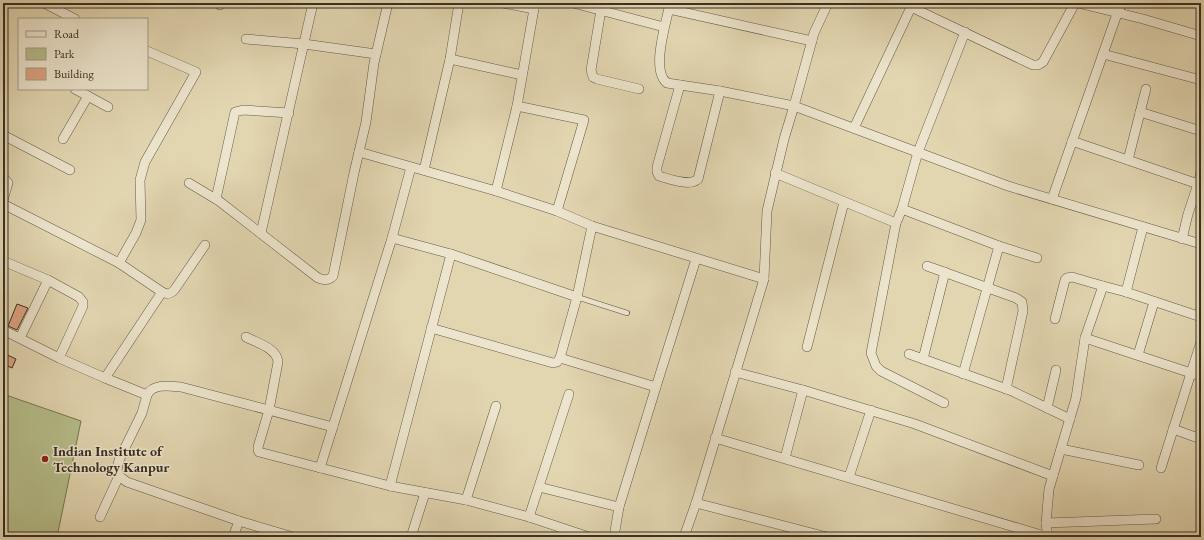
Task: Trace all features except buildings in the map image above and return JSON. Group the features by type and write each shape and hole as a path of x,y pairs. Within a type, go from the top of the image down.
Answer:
{"street":[{"path":"44,3 73,18"},
{"path":"261,233 313,3"},
{"path":"189,183 216,198 318,278 324,280 331,278 333,276 366,122 376,54 388,3"},
{"path":"424,170 450,59 460,3"},
{"path":"496,192 517,106 534,6 503,3"},
{"path":"573,3 664,27"},
{"path":"684,537 696,503 764,279 766,211 784,139 814,33 828,3"},
{"path":"854,128 912,5 1033,65 1038,65 1043,62 1076,3 1143,19 1201,36"},
{"path":"1052,199 1122,3"},
{"path":"812,41 670,6 664,27 660,73 663,80 667,83 720,91 794,106 1008,186 1201,244"},
{"path":"601,10 591,74 597,79 639,89"},
{"path":"944,403 881,371 876,366 872,357 872,348 896,223 902,209 918,152 965,32"},
{"path":"246,39 304,44 376,54"},
{"path":"120,264 141,220 140,180 146,162 196,72 148,51"},
{"path":"1103,54 1201,80"},
{"path":"450,59 522,75"},
{"path":"680,85 657,167 657,172 659,176 689,183 695,182 698,179 720,91"},
{"path":"1128,160 1146,89"},
{"path":"77,90 108,107"},
{"path":"63,139 88,96"},
{"path":"517,106 584,120 557,211"},
{"path":"216,198 234,112 243,110 289,113"},
{"path":"1140,112 1201,131"},
{"path":"3,135 70,170"},
{"path":"1072,142 1200,184"},
{"path":"359,152 424,170 557,211 592,226 764,279"},
{"path":"320,468 392,238 411,167"},
{"path":"1182,239 1188,214 1200,184 1201,172"},
{"path":"776,173 896,223"},
{"path":"3,177 8,183 3,200"},
{"path":"808,347 844,202"},
{"path":"3,204 120,264 167,294 170,294 175,290 206,245"},
{"path":"902,209 999,246 1037,258"},
{"path":"431,328 548,362 557,362 560,358 577,297 592,226"},
{"path":"1126,292 1143,227"},
{"path":"392,238 451,254 577,297"},
{"path":"963,374 999,246"},
{"path":"390,486 451,254"},
{"path":"614,537 619,507 696,259"},
{"path":"3,260 48,280 79,297 83,302 83,306 59,358"},
{"path":"927,266 1018,299 1022,302 1023,307 1006,389"},
{"path":"923,359 945,272"},
{"path":"1055,319 1065,280 1072,277 1126,292 1201,317"},
{"path":"20,338 48,280"},
{"path":"715,438 1048,537 1046,523 1049,489 1076,398 1085,338 1103,286"},
{"path":"105,378 162,292"},
{"path":"1138,355 1154,302"},
{"path":"3,330 59,358 146,395"},
{"path":"246,337 271,350 278,357 269,410 258,447 259,452 390,486 466,500 529,517 589,537"},
{"path":"1085,338 1201,376"},
{"path":"1161,468 1201,342"},
{"path":"909,354 1006,389 1070,419"},
{"path":"560,358 656,387"},
{"path":"1047,408 1056,370"},
{"path":"735,372 803,390 915,424 1053,476"},
{"path":"293,537 239,521 127,482 119,476 116,470 119,460 142,412 146,395 149,390 156,387 181,387 333,427"},
{"path":"785,458 803,390"},
{"path":"529,517 569,394"},
{"path":"466,500 496,406"},
{"path":"849,477 871,410"},
{"path":"1173,429 1201,439"},
{"path":"1061,448 1139,465"},
{"path":"100,517 119,476"},
{"path":"539,487 619,507"},
{"path":"411,537 425,493"},
{"path":"696,503 827,537"},
{"path":"1046,523 1156,520"},
{"path":"233,537 239,521"}],"lane":[{"path":"577,297 627,313"}],"green space":[{"name":"Indian Institute of Technology Kanpur","path":"3,394 81,421 57,537 3,537"}],"place":[{"name":"Indian Institute of Technology Kanpur","path":"45,459"}]}
